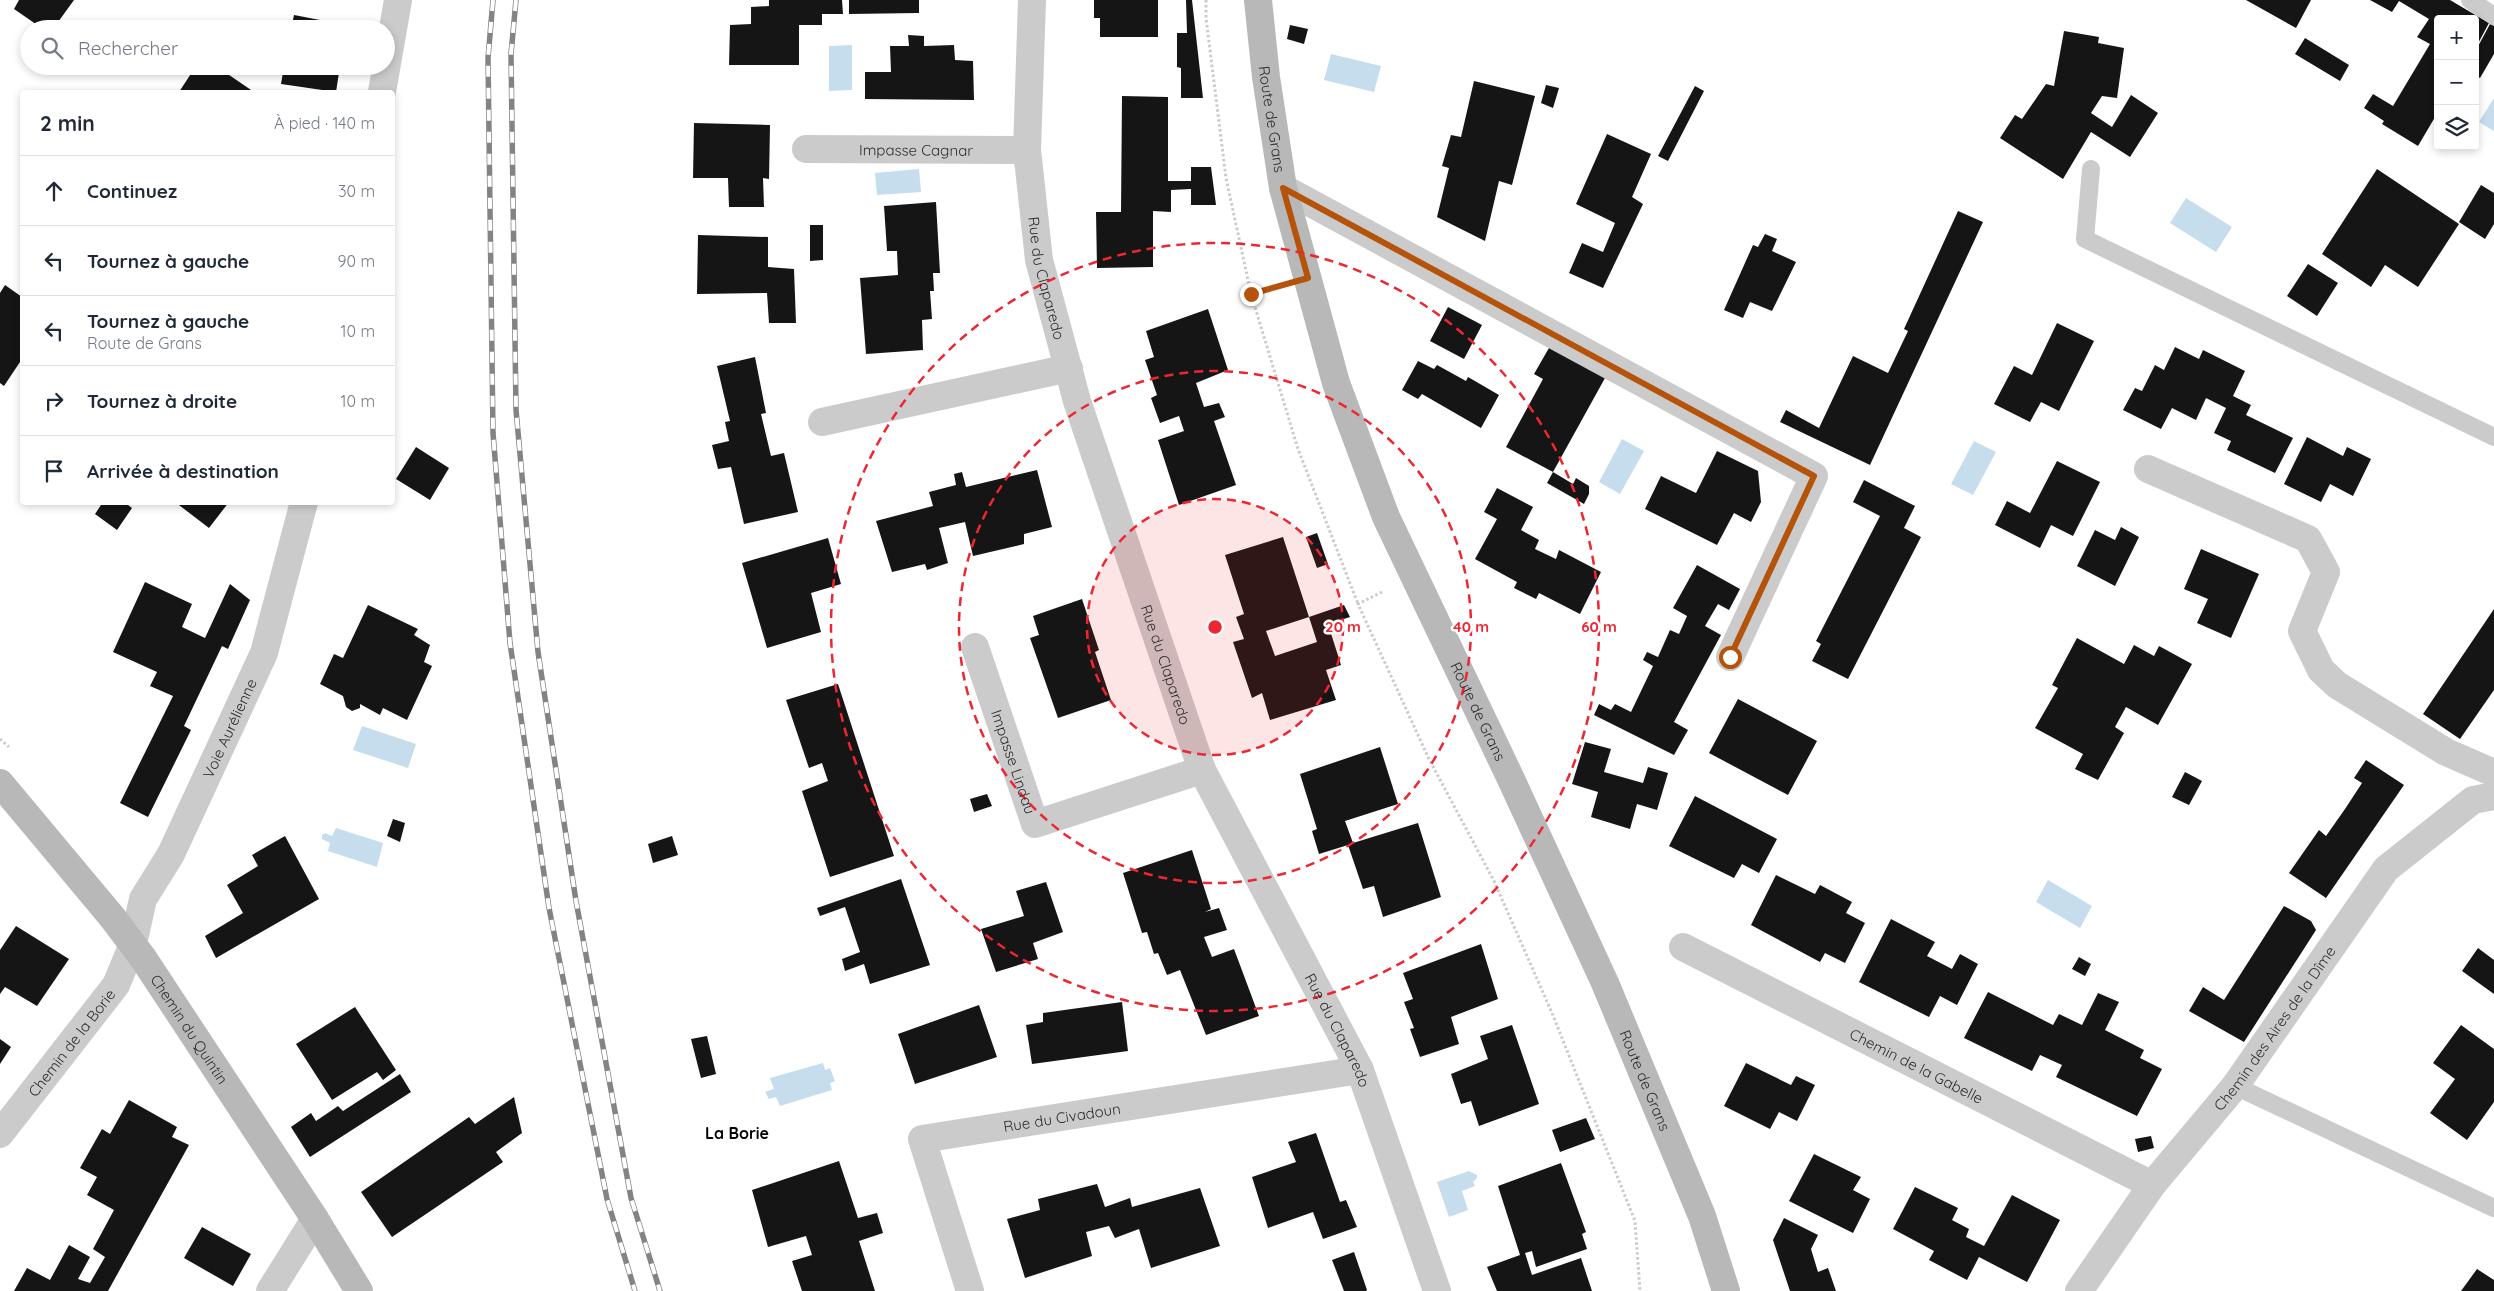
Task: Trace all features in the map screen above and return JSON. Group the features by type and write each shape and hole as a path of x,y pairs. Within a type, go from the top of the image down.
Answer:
{"street":[{"name":"Rue du Claparedo","path":"1032,0 1027,150 1039,260 1077,401 1202,770 1360,1070 1437,1291"},
{"name":"Route de Grans","path":"1258,0 1266,77 1283,188 1336,383 1386,517 1605,982 1702,1216 1726,1291"},
{"path":"391,20 393,4"},
{"path":"382,90 384,75"},
{"name":"Impasse Cagnar","path":"806,148 1027,150"},
{"path":"1283,188 1814,476 1730,657"},
{"path":"822,422 1069,368"},
{"path":"2148,469 2308,539 2326,572 2302,631 2321,670 2336,685 2446,752 2494,773"},
{"name":"Voie Aurélienne","path":"133,944 143,898 171,854 264,653 303,505"},
{"name":"Impasse Lindau","path":"975,647 1034,824 1202,770"},
{"name":"Chemin du Quintin","path":"0,783 133,944 315,1219 359,1291"},
{"name":"Chemin des Aires de la Dîme","path":"2079,1291 2152,1185 2235,1086 2386,869 2473,800 2494,796"},
{"name":"Chemin de la Borie","path":"0,1134 116,985 133,944"},
{"name":"Chemin de la Gabelle","path":"1683,947 2152,1185"},
{"name":"Rue du Civadoun","path":"970,1291 922,1139 1360,1070"},
{"path":"270,1291 315,1219"}],"lane":[{"path":"2470,0 2494,16"},
{"path":"2091,169 2084,239 2494,437"},
{"path":"2235,1086 2494,1208"}],"path":[{"path":"1206,0 1206,18 1226,178 1251,294 1298,449 1358,604 1429,759 1494,881 1552,1013 1635,1221 1640,1291"},
{"path":"1251,294 1308,278"},
{"path":"1358,604 1383,591"}],"water":[{"path":"852,45 852,90 829,91 829,46"},
{"path":"1331,54 1381,66 1374,92 1324,80"},
{"path":"2494,98 2494,131 2479,122"},
{"path":"919,169 921,192 877,195 875,173"},
{"path":"2186,198 2232,227 2216,252 2170,223"},
{"path":"1622,439 1644,451 1620,494 1599,482"},
{"path":"1974,441 1996,452 1973,495 1951,484"},
{"path":"362,726 416,744 408,768 353,750"},
{"path":"336,828 383,843 377,867 328,851 330,843 322,839 322,835 325,833 332,836"},
{"path":"2048,880 2092,906 2080,928 2036,902"},
{"path":"823,1063 825,1070 830,1068 835,1081 830,1083 832,1090 780,1106 776,1097 769,1099 765,1092 774,1089 770,1078"},
{"path":"1469,1171 1477,1175 1477,1178 1473,1182 1475,1186 1462,1191 1468,1210 1449,1217 1437,1182"}],"building":[{"path":"19,0 74,0 60,20 30,20 14,9"},
{"path":"769,0 842,0 843,14 822,14 822,25 799,25 799,65 729,65 730,25 751,24 751,7 769,6"},
{"path":"849,0 919,0 919,13 849,14"},
{"path":"1094,0 1158,0 1158,37 1100,37 1100,18 1094,18"},
{"path":"1186,0 1192,0 1203,98 1181,98 1181,68 1177,67 1177,33 1187,33"},
{"path":"2246,0 2311,0 2296,28"},
{"path":"2370,0 2450,0 2475,15 2434,15 2434,119 2418,146 2382,124 2384,121 2364,108 2373,94 2393,106 2430,44 2417,37 2429,19 2399,1 2392,12"},
{"path":"294,15 320,20 293,20"},
{"path":"2479,17 2489,23 2479,42"},
{"path":"2490,24 2494,26 2494,54 2480,78 2479,77 2479,45"},
{"path":"1290,25 1308,29 1304,44 1287,39"},
{"path":"2064,31 2099,37 2098,43 2124,48 2117,98 2102,96 2091,113 2112,127 2131,95 2158,113 2130,157 2091,132 2063,179 2000,138 2015,115 2022,119 2046,84 2054,86"},
{"path":"908,35 924,36 924,46 954,45 955,60 973,61 974,100 865,99 865,72 891,72 890,46 909,46"},
{"path":"2305,38 2349,65 2340,81 2295,54"},
{"path":"190,75 229,75 251,90 180,90"},
{"path":"282,75 339,75 336,90 322,90 281,84"},
{"path":"1474,81 1535,96 1512,185 1499,181 1485,241 1437,217 1449,168 1442,166 1451,135 1461,137"},
{"path":"1546,85 1559,88 1553,108 1541,103"},
{"path":"1695,86 1704,91 1668,161 1658,156"},
{"path":"1122,96 1168,97 1168,181 1191,181 1191,167 1211,167 1216,205 1191,205 1191,189 1171,190 1171,212 1153,211 1153,267 1097,268 1096,212 1121,212"},
{"path":"694,123 770,125 769,179 763,178 764,207 729,207 728,178 693,178"},
{"path":"1607,134 1651,154 1632,197 1643,204 1603,288 1569,273 1582,243 1603,252 1615,223 1576,204"},
{"path":"2377,169 2459,224 2418,287 2385,265 2371,287 2322,254"},
{"path":"2481,185 2494,193 2494,224 2485,239 2459,222"},
{"path":"936,202 940,273 933,273 934,291 930,291 932,319 922,320 923,350 866,354 860,278 898,275 897,251 887,251 884,206"},
{"path":"1958,211 1983,222 1870,465 1780,422 1786,410 1819,428 1853,356 1888,373 1908,331 1904,329"},
{"path":"810,225 823,225 823,260 810,261"},
{"path":"1765,234 1777,239 1772,251 1796,262 1772,311 1750,302 1743,318 1724,310 1753,245 1758,247"},
{"path":"698,235 768,237 768,267 794,269 796,323 769,323 767,293 697,294"},
{"path":"2308,264 2338,283 2317,316 2287,296"},
{"path":"5,285 20,296 20,362 4,386 0,383 0,293"},
{"path":"1448,307 1482,325 1464,359 1430,341"},
{"path":"1208,309 1228,370 1196,383 1204,407 1219,403 1225,417 1214,421 1236,485 1179,505 1158,440 1184,431 1179,416 1160,423 1151,398 1157,395 1145,360 1154,357 1146,331"},
{"path":"2057,323 2094,341 2059,411 2041,402 2030,422 1994,404 2014,366 2032,375"},
{"path":"1553,341 1610,369 1553,472 1506,447 1543,379 1534,374"},
{"path":"2175,347 2199,359 2203,350 2245,371 2233,396 2251,405 2246,415 2293,438 2275,473 2227,450 2231,441 2214,433 2226,408 2206,398 2196,420 2172,408 2161,429 2123,410 2135,388 2142,391 2155,365 2164,370"},
{"path":"755,357 766,413 761,414 771,456 784,453 798,512 744,524 731,467 718,469 712,445 729,441 725,422 730,421 717,366"},
{"path":"1418,361 1434,369 1437,365 1466,381 1468,377 1499,395 1481,428 1422,394 1418,399 1402,390"},
{"path":"2307,437 2343,456 2347,447 2371,459 2353,496 2330,484 2321,502 2284,484"},
{"path":"416,447 449,468 430,500 396,479"},
{"path":"1717,451 1758,471 1761,502 1751,522 1734,513 1717,545 1645,509 1661,476 1696,493"},
{"path":"2057,461 2100,482 2073,536 2051,525 2040,548 1995,525 2007,501 2030,513"},
{"path":"1037,470 1052,527 1024,534 1024,544 973,556 965,522 939,528 948,563 927,570 925,564 892,572 876,521 933,506 929,492 956,485 954,474 962,472 966,487"},
{"path":"1553,472 1573,484 1576,478 1589,486 1589,494 1584,504 1547,483"},
{"path":"1864,480 1915,506 1904,528 1921,537 1848,679 1812,661 1821,644 1816,641 1880,516 1853,502"},
{"path":"1497,488 1533,507 1521,530 1539,540 1535,549 1556,559 1559,550 1601,572 1580,614 1539,593 1536,599 1514,588 1517,582 1475,559 1497,519 1484,512"},
{"path":"101,505 128,505 132,508 117,530 95,514"},
{"path":"179,505 227,505 209,528"},
{"path":"2121,527 2139,537 2115,586 2077,566 2095,530 2115,540"},
{"path":"1317,533 1328,564 1317,568 1306,537"},
{"path":"1283,537 1309,617 1344,605 1350,617 1328,624 1341,665 1326,670 1336,700 1270,720 1262,693 1252,698 1233,642 1244,639 1236,617 1244,614 1225,555","holes":["1309,617 1317,642 1275,656 1266,631"]},
{"path":"828,538 841,584 811,593 821,632 767,648 742,563"},
{"path":"2201,549 2259,574 2231,638 2197,623 2208,599 2184,589"},
{"path":"1697,565 1740,589 1729,610 1718,604 1705,626 1721,635 1674,722 1688,730 1674,755 1594,715 1599,704 1611,710 1615,704 1631,712 1653,666 1643,660 1647,652 1658,657 1670,630 1679,634 1687,616 1673,608"},
{"path":"145,582 192,604 182,627 205,638 230,584 250,600 228,649 222,646 184,726 191,730 148,817 120,803 173,696 150,686 157,672 113,652"},
{"path":"1082,599 1099,650 1095,652 1111,700 1058,718 1030,638 1039,635 1033,616"},
{"path":"368,605 418,629 414,635 430,645 424,662 432,666 407,720 383,708 380,715 360,704 360,708 352,711 346,707 343,696 320,684 334,654 343,658"},
{"path":"2494,609 2494,690 2460,739 2423,714"},
{"path":"2077,638 2124,664 2134,645 2154,656 2159,646 2192,664 2158,725 2126,707 2115,727 2124,733 2098,780 2075,769 2083,754 2035,728 2058,688 2052,685"},
{"path":"838,684 894,856 830,877 802,791 828,781 822,763 809,768 786,700"},
{"path":"1738,699 1817,741 1788,795 1709,753"},
{"path":"1585,742 1611,749 1604,772 1643,783 1648,767 1668,773 1657,810 1637,804 1630,829 1591,817 1598,792 1572,784"},
{"path":"1380,747 1398,804 1345,821 1353,843 1418,823 1441,897 1383,917 1374,886 1363,889 1348,845 1319,854 1312,831 1317,829 1300,774"},
{"path":"2366,760 2404,785 2326,898 2289,873 2319,830 2326,836 2345,809 2362,783 2354,778"},
{"path":"2185,772 2202,781 2189,805 2172,797"},
{"path":"987,794 992,806 974,812 970,799"},
{"path":"1695,796 1777,839 1759,873 1742,864 1734,878 1669,846"},
{"path":"393,819 405,823 400,842 387,836"},
{"path":"285,836 319,899 216,958 205,936 243,913 227,885 258,866 252,855"},
{"path":"672,836 678,855 653,863 648,844"},
{"path":"1192,850 1211,909 1205,912 1219,908 1227,930 1204,937 1212,957 1234,949 1259,1016 1206,1035 1180,970 1167,975 1158,953 1154,954 1147,932 1142,933 1123,873"},
{"path":"1776,875 1815,894 1820,885 1852,902 1846,913 1865,923 1845,963 1825,953 1820,962 1751,925"},
{"path":"901,879 930,965 870,984 864,964 845,971 842,959 860,952 845,907 820,916 817,908"},
{"path":"1046,882 1063,932 1033,943 1038,959 996,972 981,929 1024,916 1016,891"},
{"path":"2284,906 2311,921 2316,930 2244,1042 2189,1011 2203,987 2224,1000"},
{"path":"1891,919 1935,942 1927,956 1952,969 1960,954 1978,964 1957,1005 1940,996 1929,1017 1859,982"},
{"path":"16,926 69,959 37,1006 5,987 0,994 0,950"},
{"path":"1481,944 1498,999 1451,1017 1459,1044 1420,1057 1410,1029 1414,1028 1404,1002 1413,999 1403,973"},
{"path":"2478,948 2494,960 2494,994 2462,971"},
{"path":"2079,957 2091,964 2085,976 2072,969"},
{"path":"1988,992 2053,1025 2059,1014 2082,1025 2098,993 2119,1002 2105,1030 2144,1050 2140,1058 2162,1069 2137,1116 2056,1077 2062,1065 2040,1055 2032,1071 1964,1038"},
{"path":"1122,1002 1128,1051 1032,1064 1026,1025 1043,1022 1043,1013"},
{"path":"979,1005 997,1057 915,1084 898,1034"},
{"path":"355,1007 396,1070 383,1080 377,1072 332,1100 296,1044"},
{"path":"1512,1025 1539,1104 1479,1126 1471,1101 1461,1104 1451,1074 1488,1059 1480,1036"},
{"path":"2461,1025 2494,1049 2494,1102 2467,1140 2430,1113 2455,1079 2433,1063"},
{"path":"707,1036 716,1074 701,1078 691,1039"},
{"path":"0,1039 11,1047 0,1064"},
{"path":"1746,1063 1791,1085 1796,1076 1815,1085 1797,1121 1779,1112 1770,1129 1724,1106"},
{"path":"400,1074 411,1092 310,1157 291,1127 311,1113 316,1121 338,1106 343,1111"},
{"path":"514,1097 522,1133 496,1152 503,1162 392,1237 361,1192 469,1117 475,1124"},
{"path":"129,1100 177,1127 172,1137 189,1145 108,1291 14,1291 27,1268 50,1280 69,1245 90,1257 78,1279 90,1283 105,1257 93,1249 114,1210 87,1195 97,1177 80,1168 102,1129 110,1134"},
{"path":"1586,1118 1595,1139 1560,1152 1552,1130"},
{"path":"1316,1133 1340,1202 1346,1200 1357,1227 1323,1239 1313,1212 1268,1228 1252,1177 1296,1162 1288,1142"},
{"path":"2151,1136 2154,1148 2138,1152 2135,1139"},
{"path":"1814,1154 1861,1177 1853,1190 1870,1199 1853,1233 1789,1201"},
{"path":"839,1161 858,1218 877,1213 883,1233 859,1241 875,1291 802,1291 792,1261 812,1255 806,1236 768,1247 752,1190"},
{"path":"1561,1163 1586,1232 1582,1234 1587,1249 1536,1267 1532,1251 1525,1253 1532,1275 1581,1258 1592,1291 1497,1291 1487,1267 1520,1255 1498,1186"},
{"path":"1097,1184 1105,1207 1130,1198 1132,1207 1200,1188 1220,1246 1151,1268 1139,1229 1115,1238 1109,1226 1086,1232 1092,1256 1025,1278 1007,1219 1040,1210 1038,1199"},
{"path":"1915,1187 1958,1208 1952,1220 1969,1229 1966,1237 1984,1246 2012,1195 2060,1220 2027,1282 1979,1257 1967,1280 1929,1260 1934,1251 1893,1229"},
{"path":"1784,1218 1818,1235 1811,1249 1818,1272 1828,1268 1836,1291 1790,1291 1773,1240"},
{"path":"202,1227 251,1254 233,1286 184,1258"},
{"path":"1354,1252 1366,1291 1344,1291 1332,1260"},
{"path":"2477,1269 2494,1280 2494,1291 2461,1291"}],"railway":[{"path":"493,0 488,58 493,433 510,643 549,908 607,1199 635,1291"},
{"path":"516,0 511,54 516,410 538,652 576,901 631,1198 660,1291"}],"district":[{"name":"La Borie","path":"737,1133"}],"route":[{"path":"1251,294 1308,278 1283,188 1814,476 1730,657"}]}
